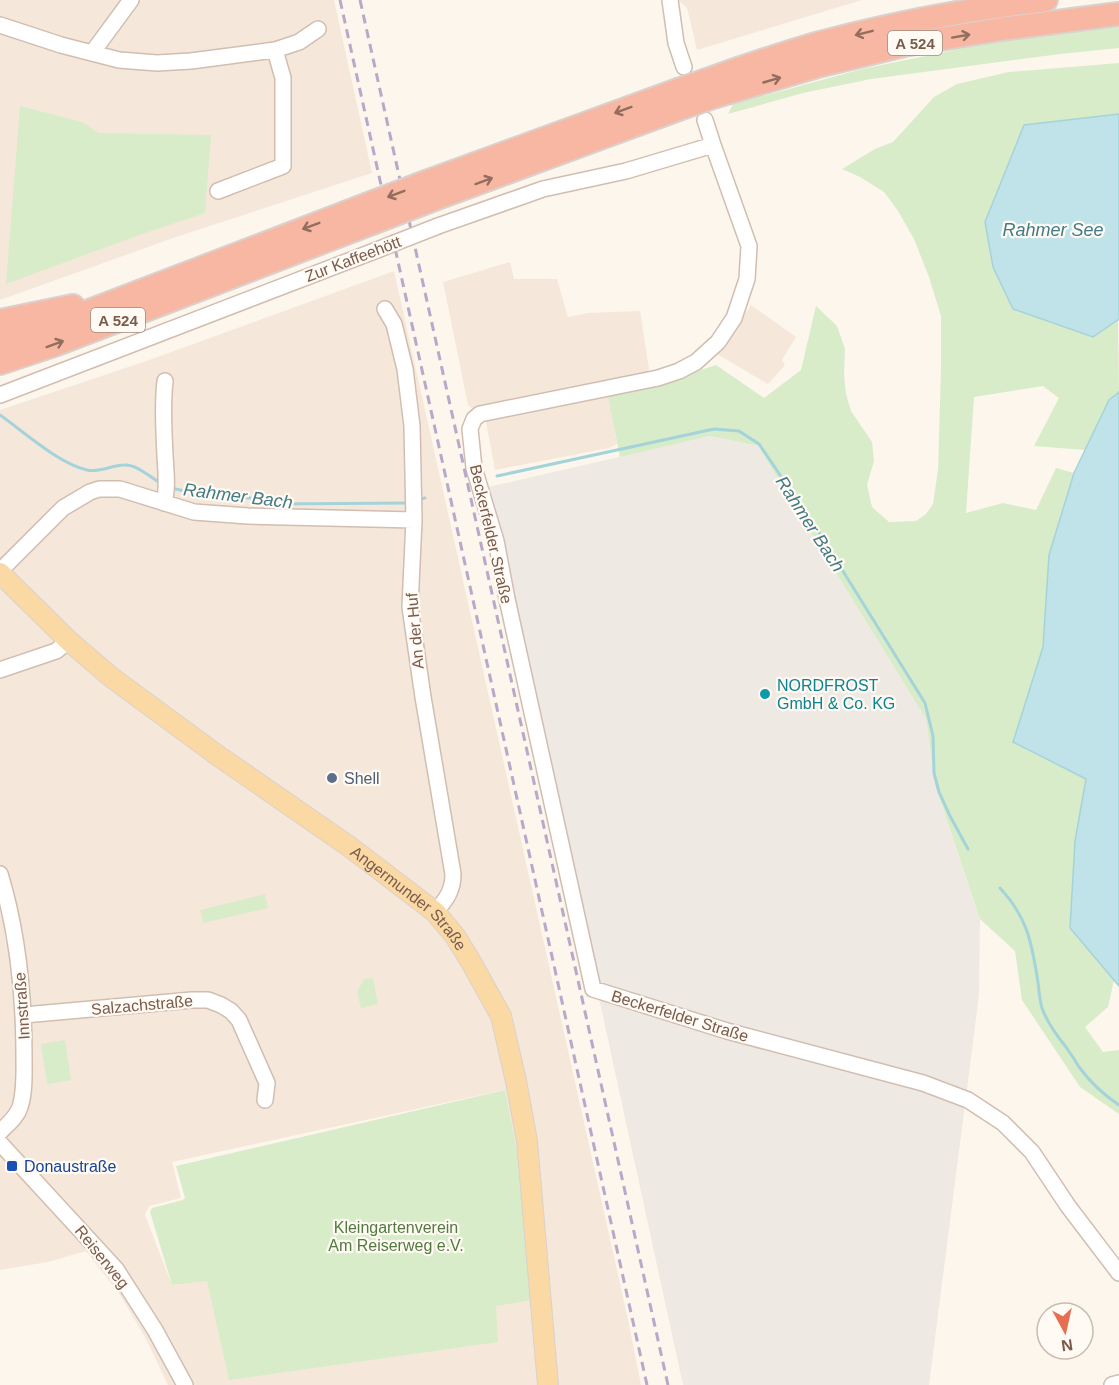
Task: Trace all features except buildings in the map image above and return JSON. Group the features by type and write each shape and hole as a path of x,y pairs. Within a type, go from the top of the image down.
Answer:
{"highway":[{"name":"A 524","path":"0,363 54,345 369,214 711,88 770,58 902,23 1046,0"},
{"name":"A 524","path":"711,88 904,45 1000,29 1119,14"},
{"name":"A 524","path":"0,343 140,292 369,214"},
{"path":"0,321 140,292"}],"main road":[{"name":"Angermunder Straße","path":"0,572 69,641 111,677 217,756 350,847 435,912 455,936 501,1016 516,1081 527,1141 548,1385"}],"street":[{"path":"92,53 131,0"},
{"path":"670,0 676,43 684,67"},
{"path":"0,25 61,45 119,60 157,63 275,50 299,42 318,29"},
{"path":"218,191 283,166 283,78 275,50"},
{"path":"705,120 713,145"},
{"name":"Zur Kaffeehött","path":"0,395 438,226 543,189 626,171 713,145"},
{"name":"Beckerfelder Straße","path":"713,145 749,246 747,279 742,297 734,318 718,342 696,362 679,371 658,378 480,414 474,419 470,429 474,468 496,541 593,989 727,1031 923,1083 968,1100 1003,1123 1032,1152 1068,1206 1119,1273"},
{"name":"An der Huf","path":"385,309 394,324 405,369 412,426 414,507 410,607 453,874 450,893 435,912"},
{"path":"165,381 162,403 166,492"},
{"path":"0,572 63,508 90,492 108,489 166,492 194,512 248,516 414,507"},
{"path":"0,670 56,651 69,641"},
{"name":"Innstraße","path":"0,874 15,936 24,1015 24,1065 20,1109 0,1132"},
{"name":"Salzachstraße","path":"24,1015 208,1000 231,1011 239,1020 267,1083 265,1100"},
{"name":"Reiserweg","path":"0,1143 116,1269 155,1330 186,1385"},
{"path":"1112,1385 1119,1383"}],"shaded area":[{"path":"0,0 334,0 372,173 176,237 0,300"},
{"path":"678,0 862,0 697,50 687,8"},
{"path":"510,262 514,279 557,279 568,317 588,313 640,311 649,369 647,374 607,384 617,444 609,448 495,470 486,422 468,405 443,282"},
{"path":"394,271 641,1385 168,1385 145,1337 120,1295 86,1251 48,1262 0,1270 0,410 152,359","holes":["504,1090 519,1161 495,1306 497,1342 207,1280 172,1285 145,1215 149,1206 181,1198 172,1162"]},
{"path":"751,305 796,337 782,360 785,365 768,384 717,354"},
{"path":"710,436 758,446 926,719 935,784 980,919 979,995 929,1385 683,1385 488,487"}],"green space":[{"path":"1119,27 1119,48 871,79 803,93 728,114 733,104 862,69 1013,38"},
{"path":"1119,63 1119,114 1024,125 1093,337 1118,319 1119,392 1109,400 1085,450 1034,446 1059,398 1043,386 974,397 966,513 1003,503 1036,510 1056,468 1074,473 1049,555 1043,647 1013,742 1087,779 1075,841 1070,928 1114,980 1108,1007 1085,1027 1103,1052 1119,1050 1119,1114 1080,1087 1022,1000 1015,951 980,919 935,784 926,719 758,446 710,436 620,457 608,397 652,386 716,365 764,398 801,370 816,306 837,326 845,349 844,375 851,411 872,442 874,461 867,485 872,507 889,522 916,521 926,514 933,504 938,470 941,316 914,239 898,211 884,192 842,169 875,149 893,142 934,97 957,84 1009,72"},
{"path":"20,106 82,122 99,133 211,135 205,213 6,284"},
{"path":"265,894 268,908 203,923 200,910"},
{"path":"373,978 378,1004 361,1008 357,992 364,979"},
{"path":"65,1040 71,1080 47,1084 41,1044"},
{"name":"Kleingartenverein Am Reiserweg e.V.","path":"505,1090 519,1161 532,1300 496,1306 498,1342 229,1380 207,1281 172,1285 150,1212 152,1208 185,1198 176,1166"}],"water":[{"name":"Rahmer See","path":"1119,114 1119,319 1093,337 1013,309 993,267 985,222 1024,125"},
{"path":"1119,392 1119,986 1070,928 1075,841 1086,779 1013,742 1043,647 1049,555 1074,473 1109,400"}],"waterway":[{"name":"Rahmer Bach","path":"0,415 53,454 76,466 92,471 129,465 162,484"},
{"name":"Rahmer Bach","path":"497,476 714,429 739,431 759,444 818,531 925,703 933,736 934,773 939,792 968,849"},
{"name":"Rahmer Bach","path":"171,488 198,494 250,498 276,504 408,503"},
{"name":"Rahmer Bach","path":"417,500 425,498"},
{"name":"Rahmer Bach","path":"1000,888 1016,908 1026,929 1041,1004 1047,1018 1083,1073 1119,1105"}],"railway":[{"path":"340,0 647,1385"},
{"path":"360,0 668,1385"}],"place":[{"name":"NORDFROST GmbH & Co. KG","path":"765,694"},
{"name":"Shell","path":"332,778"},
{"name":"Donaustraße","path":"12,1166"}]}
